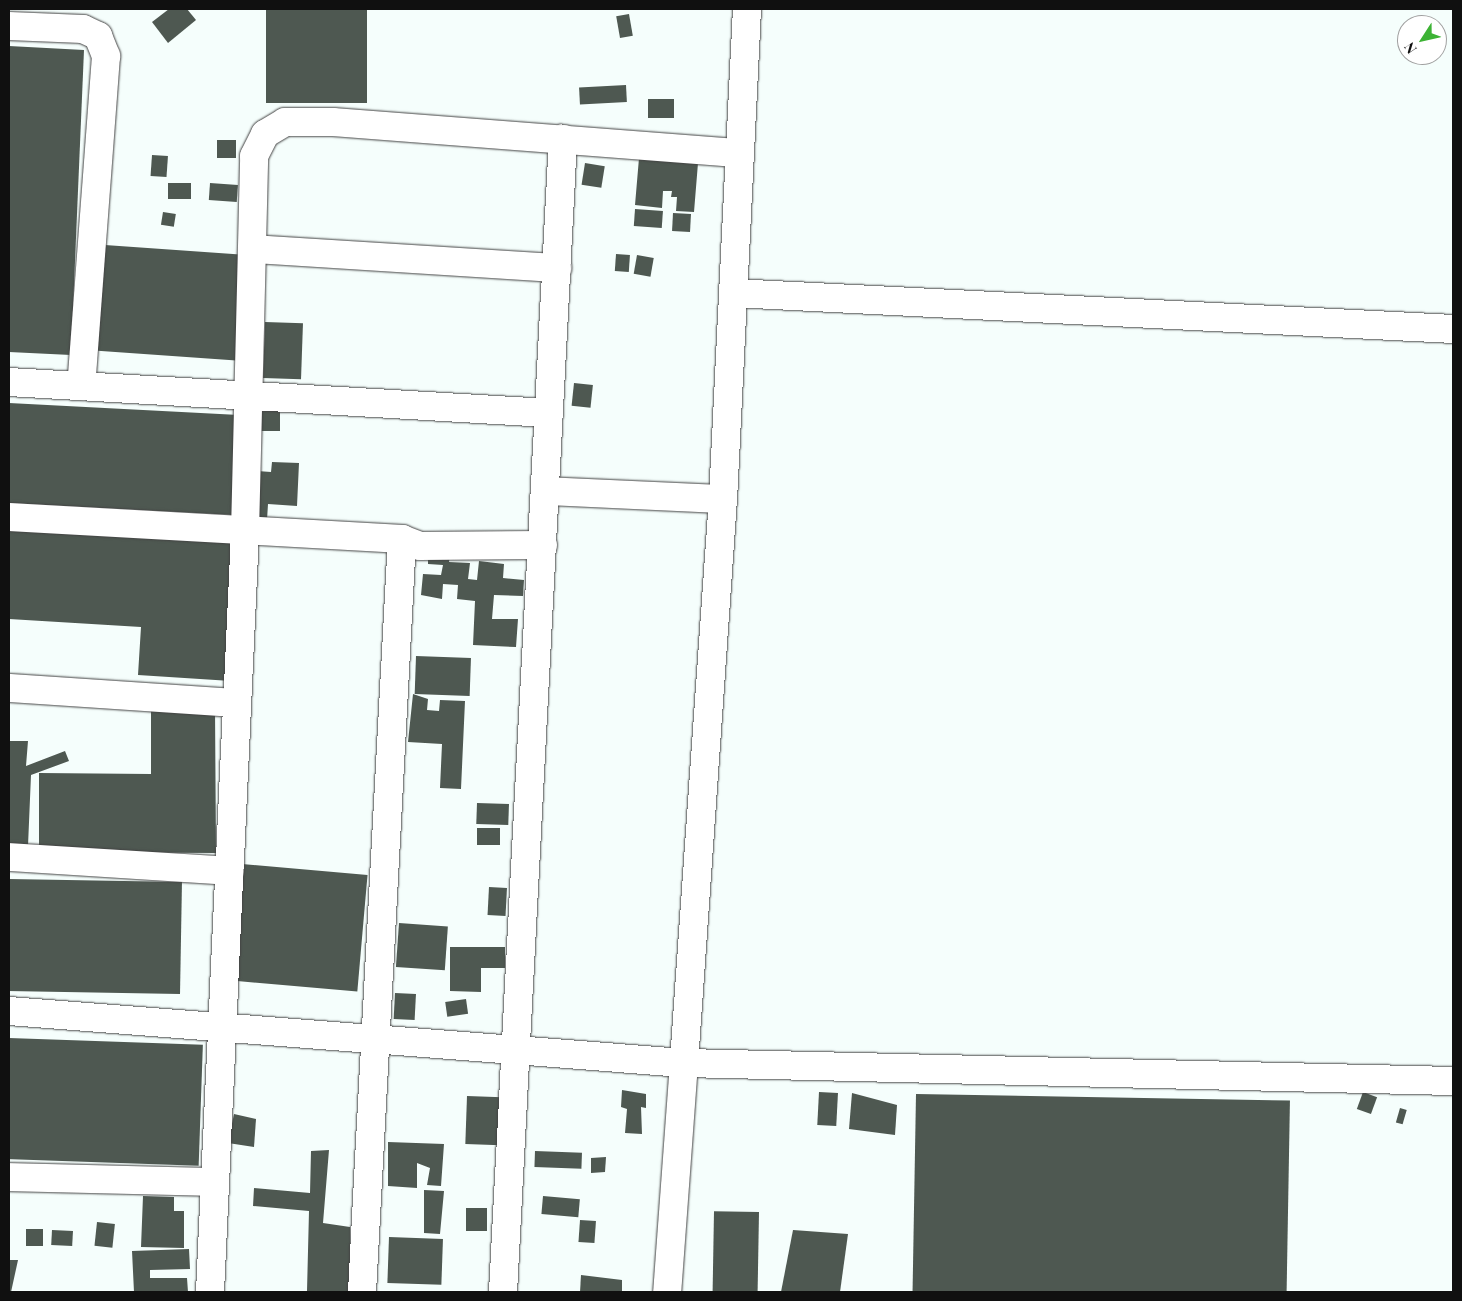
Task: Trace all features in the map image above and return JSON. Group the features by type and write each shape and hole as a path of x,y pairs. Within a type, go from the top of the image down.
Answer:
{"street":[{"path":"667,1292 723,499 747,9"},
{"path":"9,26 83,29 98,36 106,56 81,386"},
{"path":"210,1292 245,532 254,156 265,134 284,122 334,122 740,152"},
{"path":"503,1292 563,139"},
{"path":"253,249 556,268"},
{"path":"733,292 1453,328"},
{"path":"9,382 549,413"},
{"path":"546,491 723,499"},
{"path":"9,517 245,532 402,539 420,546 543,545"},
{"path":"362,1292 402,539"},
{"path":"9,688 237,703"},
{"path":"9,857 230,871"},
{"path":"9,1011 684,1063 1453,1080"},
{"path":"9,1177 216,1182"}],"building":[{"path":"169,9 187,9 196,20 168,43 152,22"},
{"path":"266,9 367,9 367,103 266,103"},
{"path":"629,14 633,36 620,38 616,16"},
{"path":"9,46 84,50 71,355 9,352"},
{"path":"626,85 627,102 580,104 579,87"},
{"path":"648,99 674,99 674,118 648,118"},
{"path":"217,140 236,140 236,158 217,158"},
{"path":"152,155 168,156 166,177 151,176"},
{"path":"639,158 698,163 694,212 676,211 677,197 671,197 672,191 663,191 662,208 635,205"},
{"path":"585,163 605,166 601,188 582,185"},
{"path":"168,183 191,183 191,199 168,199"},
{"path":"210,183 238,185 237,202 209,200"},
{"path":"635,209 663,211 662,228 634,226"},
{"path":"163,212 176,214 174,227 161,225"},
{"path":"673,213 691,214 690,232 672,231"},
{"path":"105,245 251,255 243,361 98,351"},
{"path":"616,254 630,255 629,272 615,271"},
{"path":"637,255 654,258 650,277 634,274"},
{"path":"265,322 303,323 301,379 263,378"},
{"path":"574,383 593,385 590,408 572,406"},
{"path":"9,403 244,415 238,515 9,503"},
{"path":"261,410 280,410 280,431 261,431"},
{"path":"272,462 299,463 297,506 268,504 267,520 254,520 257,471 271,472"},
{"path":"9,529 238,543 231,681 138,675 141,627 9,619"},
{"path":"428,554 450,555 449,562 470,563 468,579 477,580 479,561 504,564 503,578 524,580 523,596 494,595 492,619 518,619 516,647 473,645 475,601 457,599 458,585 443,584 442,599 421,595 423,574 441,575 443,565 428,564"},
{"path":"416,656 471,658 470,696 415,694"},
{"path":"413,694 428,699 427,710 439,711 440,700 465,701 461,789 440,788 442,744 408,742"},
{"path":"151,707 215,707 216,853 39,852 39,773 151,774"},
{"path":"9,741 28,741 26,766 65,751 69,761 31,775 28,846 9,845"},
{"path":"477,803 509,804 508,825 476,824"},
{"path":"477,828 500,828 500,845 477,845"},
{"path":"242,864 368,875 357,992 232,981"},
{"path":"9,879 182,882 180,994 9,991"},
{"path":"489,887 507,888 506,916 488,915"},
{"path":"399,923 448,926 445,970 396,967"},
{"path":"450,947 505,947 505,968 481,968 481,992 450,991"},
{"path":"395,993 416,994 415,1020 394,1019"},
{"path":"466,999 468,1014 447,1017 445,1002"},
{"path":"9,1038 203,1045 199,1166 9,1159"},
{"path":"622,1090 646,1094 646,1108 641,1107 642,1134 625,1133 627,1109 621,1107"},
{"path":"819,1092 838,1093 836,1126 817,1125"},
{"path":"1363,1092 1377,1097 1371,1114 1357,1109"},
{"path":"852,1093 897,1105 895,1135 849,1129"},
{"path":"916,1094 1290,1101 1287,1292 913,1292"},
{"path":"467,1096 502,1097 500,1145 465,1144"},
{"path":"1400,1108 1407,1110 1403,1124 1396,1122"},
{"path":"234,1114 256,1119 254,1147 228,1143"},
{"path":"388,1142 444,1144 441,1186 427,1185 430,1168 417,1163 417,1188 388,1186"},
{"path":"329,1150 323,1223 350,1227 351,1292 307,1291 309,1211 253,1206 254,1188 310,1193 311,1151"},
{"path":"535,1151 582,1153 581,1169 534,1167"},
{"path":"606,1157 605,1172 591,1173 591,1158"},
{"path":"424,1190 444,1191 440,1234 424,1233"},
{"path":"143,1196 174,1197 174,1211 184,1211 184,1248 141,1247"},
{"path":"543,1196 580,1199 578,1217 541,1214"},
{"path":"466,1208 487,1208 487,1231 466,1231"},
{"path":"714,1211 759,1212 758,1292 713,1291"},
{"path":"580,1220 596,1221 594,1243 578,1242"},
{"path":"97,1222 115,1224 112,1248 94,1246"},
{"path":"26,1229 43,1229 43,1246 26,1246"},
{"path":"52,1230 73,1231 72,1246 51,1245"},
{"path":"793,1230 848,1234 840,1292 781,1292"},
{"path":"389,1237 443,1239 441,1285 387,1283"},
{"path":"189,1249 190,1269 150,1270 150,1278 187,1278 188,1292 134,1292 132,1251"},
{"path":"9,1260 18,1260 11,1292 9,1292"},
{"path":"581,1275 622,1280 622,1292 580,1292"}]}
